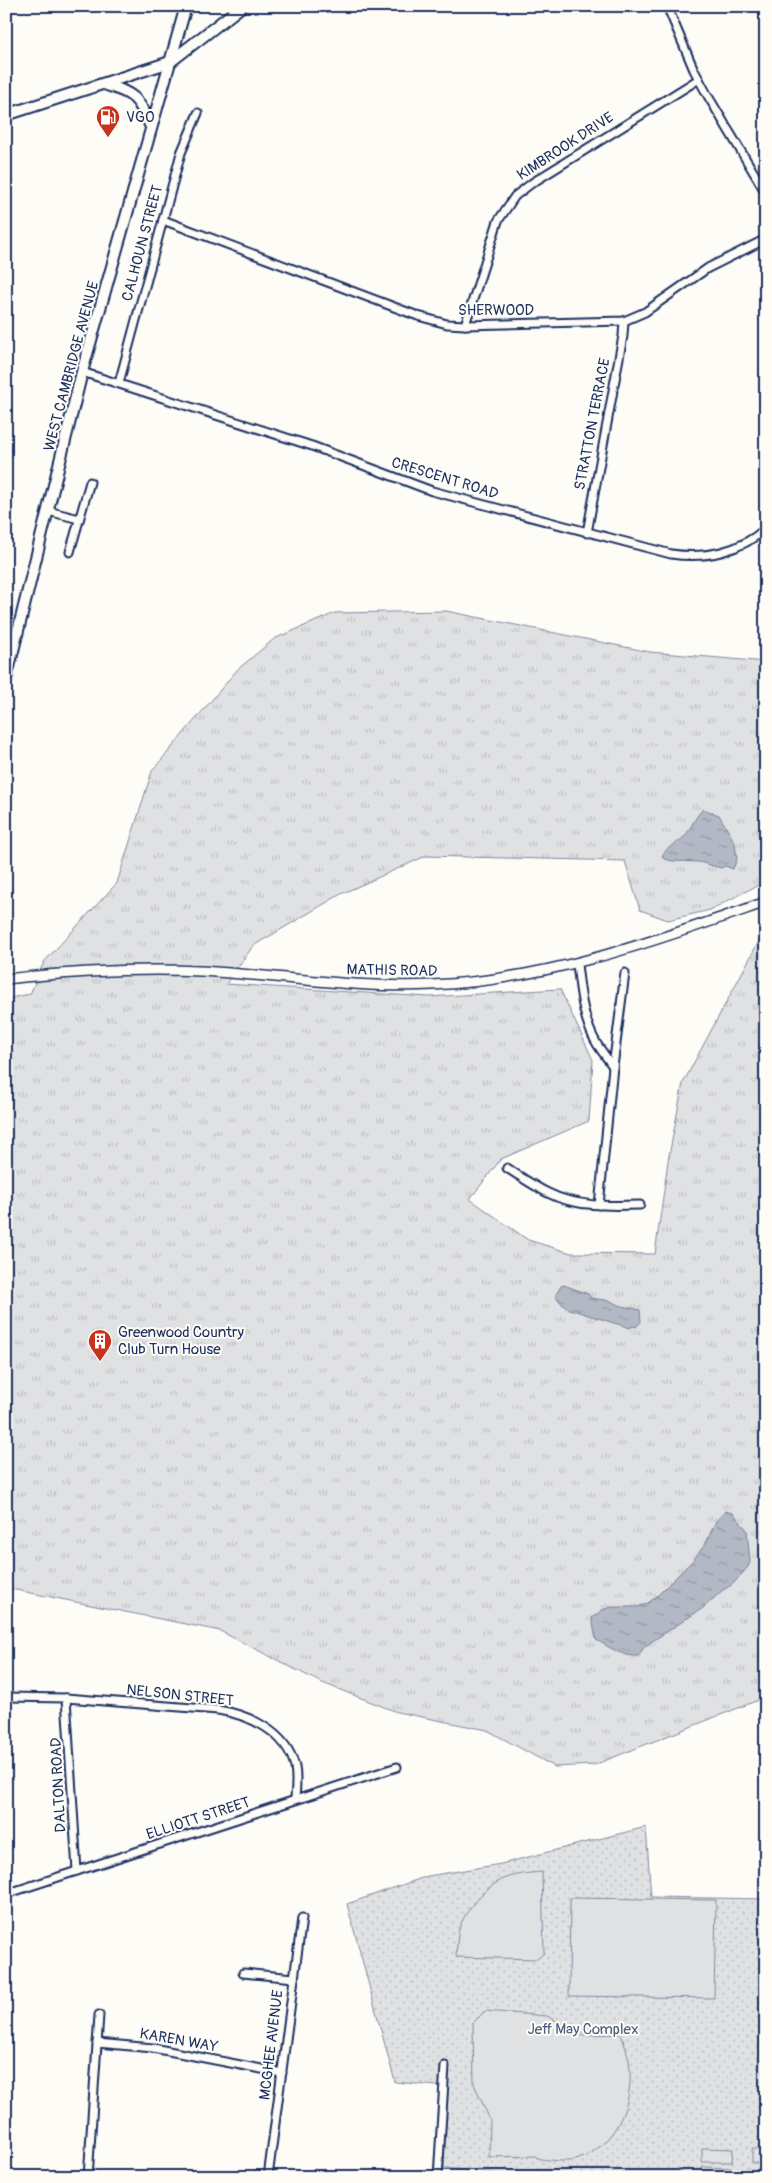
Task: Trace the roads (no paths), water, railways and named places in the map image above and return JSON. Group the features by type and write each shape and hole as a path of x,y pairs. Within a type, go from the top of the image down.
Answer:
{"main road":[{"name":"WEST CAMBRIDGE AVENUE","path":"6,679 82,372 186,6"},
{"path":"6,115 170,62 242,6"},
{"path":"104,84 133,96 142,107 151,127"}],"street":[{"path":"667,6 698,79 766,193"},
{"name":"KIMBROOK DRIVE","path":"465,326 494,229 503,212 515,196 532,183 698,79"},
{"name":"CALHOUN STREET","path":"119,382 181,153 198,113"},
{"name":"SHERWOOD","path":"163,220 418,316 447,324 465,326 624,321 645,312 708,268 766,239"},
{"name":"STRATTON TERRACE","path":"587,533 623,336 624,321"},
{"name":"CRESCENT ROAD","path":"82,372 119,382 312,446 432,491 671,554 701,556 731,550 753,539 766,528"},
{"path":"70,552 90,482"},
{"path":"48,511 79,519"},
{"name":"MATHIS ROAD","path":"6,979 77,972 143,970 200,971 395,986 431,986 497,979 577,964 651,942 766,902"},
{"path":"577,964 586,1016 598,1046 613,1067"},
{"path":"599,1205 624,973"},
{"path":"507,1168 549,1194 572,1202 599,1205 640,1205"},
{"name":"NELSON STREET","path":"6,1698 66,1698 218,1710 251,1719 273,1733 289,1751 296,1772 296,1798"},
{"name":"DALTON ROAD","path":"66,1698 76,1871"},
{"name":"ELLIOTT STREET","path":"6,1894 250,1816 296,1798 321,1792 397,1766"},
{"name":"MCGHEE AVENUE","path":"268,2177 302,1918"},
{"path":"243,1973 294,1978"},
{"path":"88,2177 99,2015"},
{"name":"KAREN WAY","path":"97,2044 153,2048 282,2073"},
{"path":"438,2177 445,2066"}],"water":[{"path":"703,809 719,815 735,843 737,859 733,869 699,862 673,861 664,859 662,856 666,850 685,835"},
{"path":"564,1285 588,1294 591,1298 611,1301 618,1305 640,1310 641,1322 636,1327 630,1328 566,1308 555,1296 561,1286"},
{"path":"725,1511 733,1513 747,1530 750,1562 733,1584 723,1590 703,1608 645,1646 638,1656 621,1653 596,1640 592,1618 602,1610 612,1607 638,1607 648,1603 657,1596 695,1558 706,1543 716,1521"}],"place":[{"name":"VGO","path":"108,138"},
{"name":"Greenwood Country Club Turn House","path":"100,1362"}],"park label":[{"name":"Jeff May Complex","path":"583,2029"}]}
